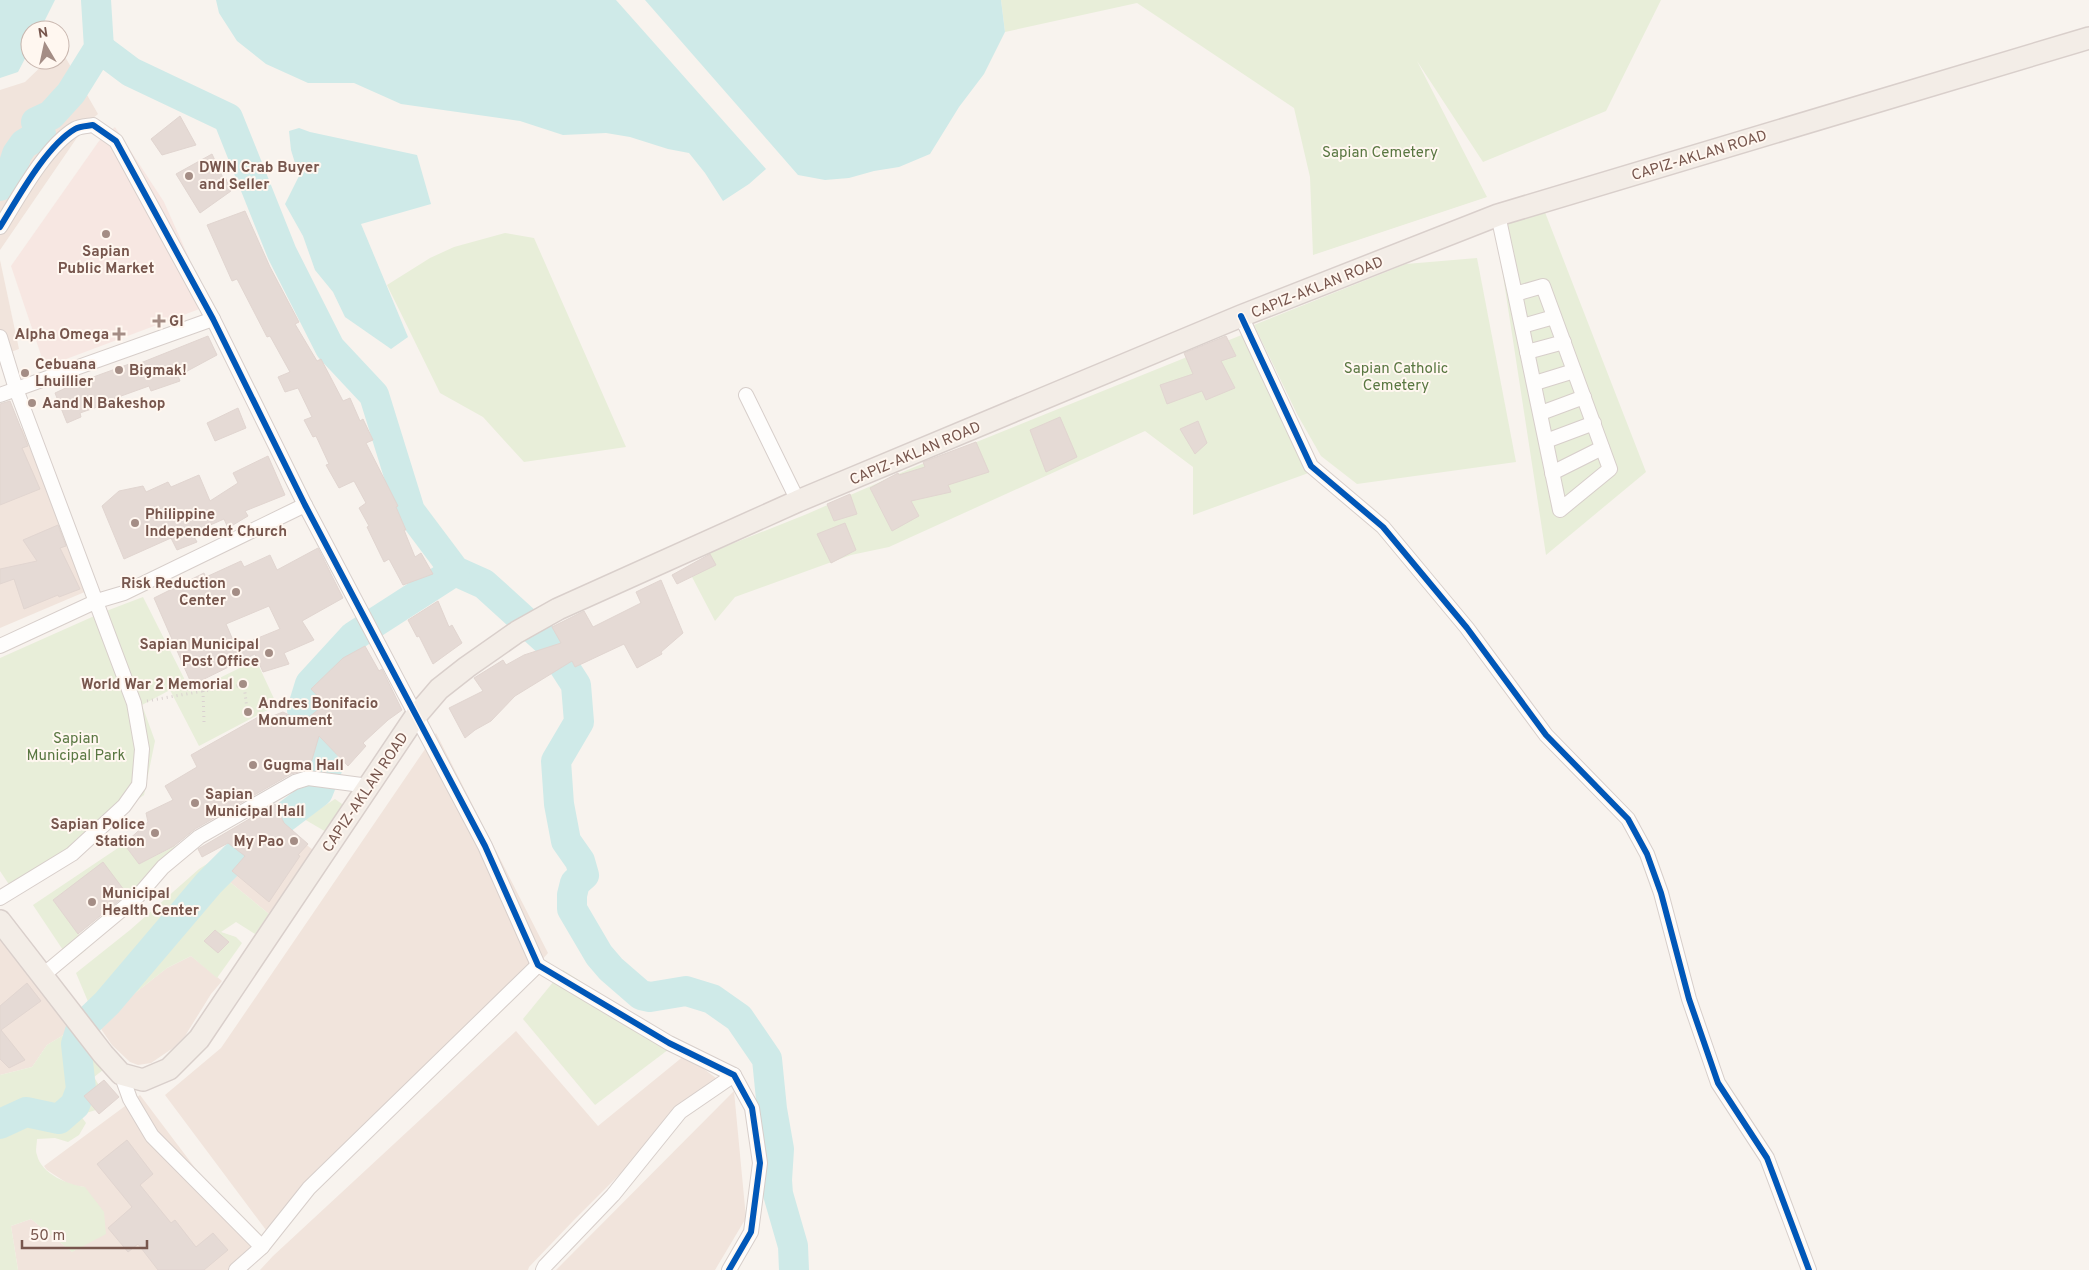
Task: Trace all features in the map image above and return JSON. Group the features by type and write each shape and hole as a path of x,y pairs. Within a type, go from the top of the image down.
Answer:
{"main road":[{"name":"CAPIZ-AKLAN ROAD","path":"121,1074 143,1080 169,1069 199,1039 415,717 439,689 467,667 517,632 558,609 798,502 1241,316 1498,215 2089,38"},
{"path":"0,921 102,1054 121,1074"}],"street":[{"path":"0,227 28,182 56,144 76,128 94,125 116,141 213,319 415,717 485,846 538,964 669,1043 734,1075 752,1108 760,1163 751,1232 729,1270"},
{"path":"1498,215 1560,510 1610,469 1543,286 1515,294"},
{"path":"1241,316 1311,466 1382,526 1467,628 1546,735 1628,819 1647,854 1658,885 1689,999 1718,1083 1766,1158 1810,1270"},
{"path":"1522,326 1554,318"},
{"path":"0,395 213,319"},
{"path":"0,337 16,389 134,703 142,749 139,785 124,806 72,854 0,898"},
{"path":"1527,352 1564,342"},
{"path":"1534,383 1574,371"},
{"path":"746,395 798,502"},
{"path":"1541,413 1584,397"},
{"path":"1546,441 1594,423"},
{"path":"1552,473 1602,448"},
{"path":"0,646 97,601 124,593 306,505"},
{"path":"42,976 138,896 163,867 199,837 295,782 308,778 369,786"},
{"path":"236,1270 262,1247 309,1188 538,964"},
{"path":"121,1074 130,1099 152,1136 262,1247"},
{"path":"544,1270 545,1266 613,1196 680,1112 734,1075"}],"path":[{"path":"134,703 244,685 248,717"},
{"path":"203,691 204,722"}],"shaded area":[{"path":"70,65 98,114 87,123 0,250 0,90 25,82 38,70 70,70"},
{"name":"Sapian Public Market","path":"115,127 164,202 210,305 45,367 11,266 99,141"},
{"path":"0,260 19,349 0,356"},
{"path":"22,428 87,591 0,628 0,436"},
{"path":"436,733 548,953 476,1036 266,1230 165,1095 221,1048"},
{"path":"283,826 313,850 269,914 225,878 237,861"},
{"path":"0,924 75,1021 70,1031 47,1045 32,1067 0,1075"},
{"path":"191,956 222,981 211,994 185,1036 173,1048 151,1063 138,1065 130,1062 112,1045 97,1023 167,968"},
{"path":"516,1031 598,1126 685,1055 716,1078 574,1220 528,1270 260,1270 273,1256"},
{"path":"734,1091 746,1218 715,1270 556,1270"},
{"path":"140,1095 257,1250 238,1270 18,1270 11,1226 31,1219 72,1252 80,1247 85,1187 70,1185 44,1166"}],"green space":[{"name":"Sapian Cemetery","path":"1001,0 1661,0 1606,111 1483,162 1417,61 1487,197 1313,255 1310,177 1294,108 1137,3 1005,32"},
{"path":"1541,202 1646,472 1546,555 1494,217"},
{"path":"505,233 534,238 626,447 524,462 483,417 440,393 387,285 430,258 454,247"},
{"name":"Sapian Catholic Cemetery","path":"1477,258 1516,462 1357,484 1321,456 1297,414 1254,325 1406,264"},
{"path":"1249,332 1314,471 1193,515 1193,467 1145,431 889,547 851,555 735,597 715,621 692,577 715,565 709,553 807,514 912,468"},
{"name":"Sapian Municipal Park","path":"143,597 191,692 256,660 277,705 199,746 170,690 142,705 155,741 144,795 12,889 0,871 0,658 101,613"},
{"path":"335,799 349,809 333,836 304,819"},
{"path":"124,844 139,864 179,844 187,856 132,901 103,863 53,900 82,939 86,950 71,962 33,905"},
{"path":"235,846 237,861 225,878 269,914 255,934 236,922 221,932 236,937 242,943 217,978 191,956 167,968 97,1023 76,973 130,930 199,869"},
{"path":"563,970 677,1043 595,1105 523,1019"},
{"path":"75,1021 113,1062 94,1077 104,1094 99,1109 80,1115 86,1123 79,1135 68,1142 55,1138 37,1139 36,1153 44,1168 50,1173 71,1184 85,1187 104,1212 106,1234 72,1252 31,1219 11,1226 18,1270 0,1270 0,1075 32,1067 47,1045 70,1031"}],"water":[{"path":"0,0 55,0 45,20 20,20 20,68 18,72 0,78"},
{"path":"216,0 616,0 766,169 749,184 723,201 689,153 668,149 630,137 606,133 563,135 520,121 401,104 354,83 308,83 266,64 237,41 219,13"},
{"path":"645,0 1001,0 1005,32 984,74 959,107 930,154 899,167 849,178 825,180 798,175"},
{"path":"299,128 417,155 431,204 361,224 408,337 391,349 345,317 333,292 315,270 303,236 285,204 299,176 291,150 289,131"}],"building":[{"path":"180,116 196,145 162,155 151,139"},
{"path":"212,154 231,191 200,213 176,174"},
{"path":"245,211 270,267 299,322 295,324 317,361 321,359 343,401 350,398 360,421 363,419 373,440 366,443 398,506 396,507 415,557 421,553 433,574 403,585 389,559 384,562 367,527 369,526 359,508 366,503 354,481 339,488 326,465 329,464 316,436 313,437 304,420 312,417 298,388 285,392 278,377 290,372 270,336 267,337 237,279 232,281 207,225"},
{"path":"208,336 217,355 178,376 180,381 151,391 149,386 96,405 97,407 80,413 81,417 67,423 55,393 85,379 132,363 133,366"},
{"path":"1226,336 1236,356 1221,361 1235,388 1206,400 1202,391 1167,404 1160,385 1193,374 1184,353"},
{"path":"10,401 28,446 22,448 40,489 0,505 0,404"},
{"path":"238,408 246,428 215,441 207,423"},
{"path":"1060,417 1077,457 1046,472 1030,430"},
{"path":"1198,421 1207,443 1195,454 1180,429"},
{"path":"976,442 989,472 948,485 951,492 911,501 919,516 892,531 870,488 898,473 899,475 925,467 923,462"},
{"path":"268,456 285,495 245,511 248,516 228,528 224,519 192,533 197,542 177,550 171,538 124,559 102,506 119,491 143,486 146,492 168,482 171,487 199,475 210,501 238,483 233,473"},
{"path":"850,494 857,514 834,521 827,504"},
{"path":"845,523 856,550 831,563 817,534"},
{"path":"58,525 66,546 60,548 80,589 59,597 58,595 24,609 14,579 0,584 0,569 37,561 23,540"},
{"path":"318,548 343,598 302,621 314,640 284,653 289,664 263,672 255,654 192,685 154,598 204,573 206,577 241,561 244,567 270,555 277,570","holes":["269,606 280,629 236,647 226,624"]},
{"path":"710,554 716,565 677,584 672,575"},
{"path":"661,580 683,633 661,652 662,654 637,668 624,644 575,667 572,661 515,696 491,721 465,738 449,708 483,691 474,678 503,660 506,665 524,655 561,643 552,627 584,611 593,627 641,603 636,592"},
{"path":"438,601 449,627 452,625 462,643 433,664 419,636 417,637 408,620"},
{"path":"365,646 379,671 382,669 402,710 363,743 366,746 348,766 319,736 311,763 306,770 291,774 195,829 174,846 139,864 124,844 148,822 146,813 173,800 165,786 197,767 191,755 260,716 262,720 283,712 303,722 325,704 311,689 343,658"},
{"path":"275,804 284,823 308,844 298,855 300,856 269,902 232,871 245,856 228,843 202,857 198,849"},
{"name":"Municipal Health Center","path":"103,862 127,894 78,934 53,900"},
{"path":"215,930 229,942 218,953 204,941"},
{"path":"27,983 41,1001 1,1030 25,1060 9,1068 0,1059 0,1006"},
{"path":"104,1080 119,1097 99,1114 84,1096"},
{"path":"127,1140 153,1174 140,1185 171,1223 175,1220 196,1247 213,1233 228,1250 204,1270 158,1270 138,1244 128,1252 108,1228 132,1207 97,1164"}],"waterway":[{"path":"0,186 10,176 17,154 24,144 41,134 36,122 51,115 71,93 99,48 96,0"},
{"path":"99,48 131,72 228,118 282,253 330,348 374,395 410,511 455,571 484,584 549,643 576,685 579,722 556,761 559,804 566,841 580,861 584,875 575,883 572,895 572,909 599,955 611,969 641,995 650,997 686,991 712,999 739,1018 767,1059 772,1109 779,1149 778,1194 793,1246 794,1270"},
{"path":"0,1124 26,1112 59,1119 75,1105 81,1089 76,1044 81,1028 107,1003 209,883 244,848 318,792 327,769 310,733 302,710 310,684 354,636 455,571"}],"cycle path":[{"path":"0,227 33,174 64,137 77,128 93,125 116,141 213,319 305,505 485,846 538,965 669,1043 734,1075 752,1108 760,1163 751,1232 729,1270"},
{"path":"1241,316 1311,466 1383,527 1467,628 1546,735 1628,819 1647,854 1661,893 1689,999 1718,1083 1767,1158 1809,1270"}],"place":[{"name":"DWIN Crab Buyer and Seller","path":"189,176"},
{"name":"Sapian Public Market","path":"106,234"},
{"name":"GI","path":"159,321"},
{"name":"Alpha Omega","path":"119,334"},
{"name":"Bigmak!","path":"119,370"},
{"name":"Cebuana Lhuillier","path":"25,373"},
{"name":"Aand N Bakeshop","path":"32,403"},
{"name":"Philippine Independent Church","path":"135,523"},
{"name":"Risk Reduction Center","path":"236,592"},
{"name":"Sapian Municipal Post Office","path":"269,653"},
{"name":"World War 2 Memorial","path":"243,684"},
{"name":"Andres Bonifacio Monument","path":"248,712"},
{"name":"Gugma Hall","path":"253,765"},
{"name":"Sapian Municipal Hall","path":"195,803"},
{"name":"Sapian Police Station","path":"155,833"},
{"name":"My Pao","path":"294,841"},
{"name":"Municipal Health Center","path":"92,902"}]}
